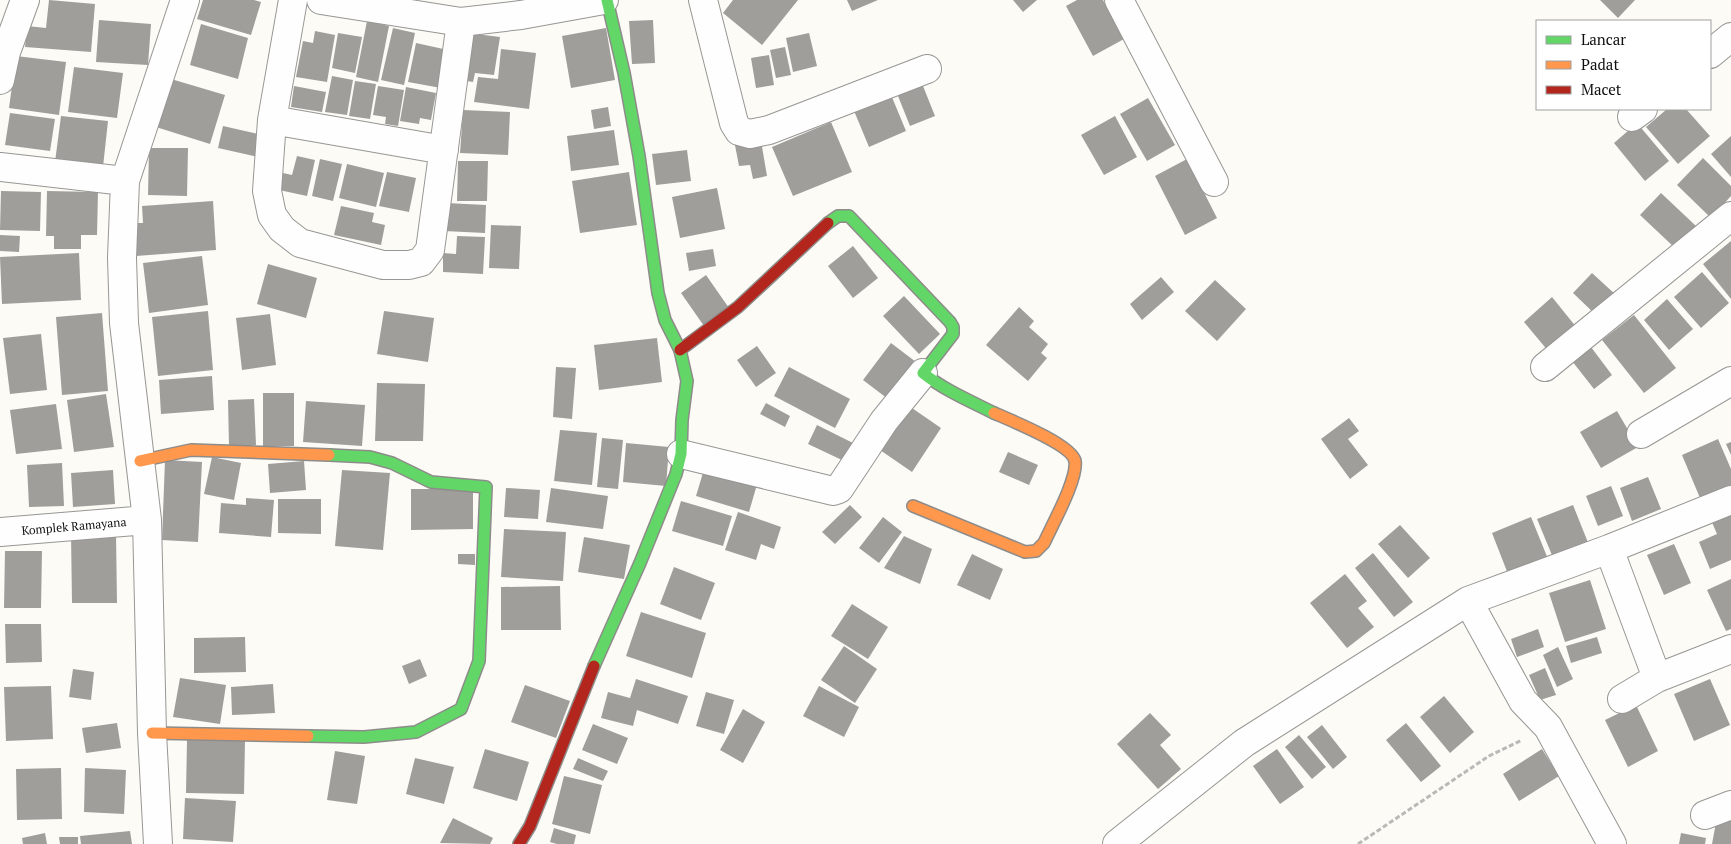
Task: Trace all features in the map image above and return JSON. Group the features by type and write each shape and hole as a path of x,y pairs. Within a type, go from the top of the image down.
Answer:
{"street":[{"path":"0,80 6,52 25,0"},
{"path":"158,844 152,733 147,520 124,323 122,258 125,181 184,0"},
{"path":"293,0 272,120 267,191 272,215 282,229 300,243 383,265 409,265 421,262 430,250 461,22"},
{"path":"320,0 461,22 521,15 606,0 624,73 639,156 658,293 665,320 680,350 687,381 682,420 681,454 676,474 640,563 584,689 530,826 519,844"},
{"path":"703,0 732,116 739,131 750,134 769,130 927,69"},
{"path":"1119,0 1214,182"},
{"path":"1711,53 1731,37"},
{"path":"272,120 444,150"},
{"path":"0,167 125,181"},
{"path":"680,350 738,307 813,236 831,221 843,215 849,216 952,323 954,328 954,334 884,421 839,489 833,491 681,454"},
{"path":"1545,367 1731,216"},
{"path":"913,506 1025,552 1036,551 1044,543 1075,475 1075,460 1072,454 1043,434 971,402 923,373"},
{"path":"1641,434 1731,381"},
{"path":"140,461 191,450 370,456 392,463 431,482 486,486 479,661 461,709 416,732 364,737 152,733"},
{"path":"1118,844 1244,742 1468,601 1609,549 1731,500"},
{"name":"Komplek Ramayana","path":"0,532 147,520"},
{"path":"1609,549 1657,678"},
{"path":"1468,601 1523,701 1548,727 1612,844"},
{"path":"1622,699 1657,678 1731,649"},
{"path":"1705,815 1731,805"}],"path":[{"path":"1358,844 1489,756 1548,727"}],"building":[{"path":"49,0 95,4 91,52 25,47 27,26 46,28"},
{"path":"203,0 254,0 261,2 251,35 197,19"},
{"path":"733,0 798,0 762,45 723,13"},
{"path":"847,0 878,0 852,11"},
{"path":"1013,0 1037,0 1023,12"},
{"path":"1077,0 1103,0 1124,39 1093,56 1066,6"},
{"path":"1600,0 1635,0 1618,18"},
{"path":"99,20 151,24 148,65 96,62"},
{"path":"653,20 655,63 632,64 629,21"},
{"path":"367,21 389,26 378,82 356,77"},
{"path":"201,24 248,38 238,79 190,65"},
{"path":"393,28 415,33 404,85 381,80"},
{"path":"606,28 615,80 571,88 562,36"},
{"path":"315,31 335,35 327,82 296,77 303,41 313,43"},
{"path":"338,33 362,37 355,73 332,68"},
{"path":"468,33 500,37 494,75 475,73 473,82 461,80"},
{"path":"809,33 817,66 793,72 786,38"},
{"path":"416,43 448,50 441,88 408,82"},
{"path":"785,47 791,75 776,78 770,50"},
{"path":"501,49 536,53 529,109 474,102 478,77 498,79"},
{"path":"769,55 774,85 756,88 751,58"},
{"path":"16,56 66,62 59,115 9,108"},
{"path":"74,67 123,73 117,118 68,112"},
{"path":"332,76 353,80 347,115 325,112"},
{"path":"919,76 935,116 910,126 894,86"},
{"path":"171,79 225,95 210,144 156,127"},
{"path":"355,81 376,84 370,119 349,116"},
{"path":"294,86 326,92 322,112 291,107"},
{"path":"378,86 404,90 398,126 385,124 386,117 373,115"},
{"path":"406,87 436,93 431,120 420,118 419,124 400,121"},
{"path":"889,90 906,131 869,147 852,106"},
{"path":"1148,98 1175,145 1147,161 1120,114"},
{"path":"608,107 611,126 594,129 591,110"},
{"path":"463,110 510,112 508,155 460,153"},
{"path":"1666,110 1687,110 1710,136 1678,164 1646,127"},
{"path":"10,113 55,119 50,151 5,145"},
{"path":"61,116 108,121 103,167 55,162"},
{"path":"1115,116 1137,157 1104,175 1081,135"},
{"path":"831,122 852,172 793,196 772,147"},
{"path":"1637,123 1669,161 1645,181 1614,143"},
{"path":"223,126 263,135 258,157 218,148"},
{"path":"614,130 619,165 571,171 567,136"},
{"path":"760,135 767,176 753,179 750,165 739,166 734,140"},
{"path":"1731,136 1731,177 1711,154"},
{"path":"149,148 188,148 187,196 148,195"},
{"path":"687,150 691,181 656,185 652,154"},
{"path":"297,156 315,160 307,196 279,190 283,173 292,175"},
{"path":"1703,158 1731,186 1731,196 1711,218 1677,185"},
{"path":"320,159 342,164 333,201 312,196"},
{"path":"1187,159 1217,218 1185,235 1155,176"},
{"path":"458,161 488,161 487,201 457,201"},
{"path":"347,164 384,173 376,207 339,198"},
{"path":"387,172 416,178 409,212 379,206"},
{"path":"629,172 637,225 580,233 572,181"},
{"path":"717,188 725,229 680,238 672,197"},
{"path":"1,191 41,192 40,231 0,230"},
{"path":"47,191 98,192 97,235 81,235 81,249 54,249 54,236 46,236"},
{"path":"1661,193 1696,226 1675,248 1640,215"},
{"path":"213,201 216,250 136,256 134,223 143,223 142,206"},
{"path":"446,203 486,205 485,233 444,231"},
{"path":"341,206 374,213 372,222 385,225 381,245 334,235"},
{"path":"491,225 521,226 519,269 489,268"},
{"path":"0,235 20,236 19,252 0,251"},
{"path":"457,236 485,237 483,274 443,272 443,253 456,254"},
{"path":"1731,241 1731,299 1703,264"},
{"path":"853,246 878,278 853,298 828,266"},
{"path":"713,249 716,266 689,271 686,253"},
{"path":"79,253 81,300 2,304 0,257"},
{"path":"202,256 208,305 149,313 143,263"},
{"path":"268,264 317,278 306,318 257,304"},
{"path":"1702,272 1729,303 1701,328 1674,297"},
{"path":"1592,273 1616,295 1596,315 1573,293"},
{"path":"706,275 729,308 704,326 681,293"},
{"path":"1161,277 1174,292 1142,320 1130,304"},
{"path":"1215,280 1246,309 1217,341 1185,311"},
{"path":"904,296 940,334 919,354 883,316"},
{"path":"1552,297 1577,328 1549,352 1524,322"},
{"path":"1667,299 1693,329 1669,350 1644,320"},
{"path":"1019,307 1034,321 1029,327 1048,344 1041,353 1047,358 1028,381 986,345"},
{"path":"208,311 213,370 158,376 152,317"},
{"path":"384,311 434,318 428,362 377,354"},
{"path":"102,313 108,391 62,395 56,317"},
{"path":"270,314 276,365 242,370 236,318"},
{"path":"1634,315 1676,368 1644,393 1602,340"},
{"path":"41,334 47,390 10,394 3,338"},
{"path":"657,338 662,382 599,390 594,345"},
{"path":"891,343 916,362 888,399 863,380"},
{"path":"757,346 776,373 756,387 737,360"},
{"path":"1591,347 1612,375 1594,389 1572,361"},
{"path":"556,367 576,368 572,419 553,417"},
{"path":"789,367 850,399 835,428 774,396"},
{"path":"212,376 214,410 161,414 159,380"},
{"path":"377,383 425,384 423,441 375,441"},
{"path":"263,393 294,393 294,446 263,446"},
{"path":"106,394 114,447 74,452 67,400"},
{"path":"254,399 256,445 229,446 228,400"},
{"path":"306,401 365,405 362,446 303,442"},
{"path":"766,403 790,416 785,427 760,414"},
{"path":"56,404 62,449 16,454 10,410"},
{"path":"909,406 941,428 912,472 880,450"},
{"path":"1617,411 1638,447 1601,468 1580,432"},
{"path":"1349,418 1359,431 1348,439 1368,465 1350,479 1321,439"},
{"path":"817,425 853,443 844,461 808,444"},
{"path":"560,430 597,433 592,485 554,481"},
{"path":"602,438 623,440 618,489 597,487"},
{"path":"1718,439 1731,469 1731,485 1700,498 1682,455"},
{"path":"1731,442 1731,455 1726,444"},
{"path":"626,443 669,447 666,486 623,482"},
{"path":"1008,452 1038,465 1029,485 999,472"},
{"path":"212,457 241,463 234,500 204,494"},
{"path":"165,460 202,462 198,542 162,540"},
{"path":"304,461 306,490 270,493 268,464"},
{"path":"62,463 64,506 29,507 27,465"},
{"path":"705,466 758,481 749,512 696,496"},
{"path":"113,470 115,504 73,507 71,473"},
{"path":"342,470 390,473 383,550 335,546"},
{"path":"1648,477 1661,509 1632,521 1620,488"},
{"path":"1611,486 1623,516 1598,526 1586,496"},
{"path":"506,488 540,490 538,519 504,517"},
{"path":"551,488 608,496 603,529 546,522"},
{"path":"411,489 473,489 473,529 411,530"},
{"path":"246,498 274,500 271,537 219,533 221,503 246,505"},
{"path":"278,499 321,499 321,534 278,533"},
{"path":"681,501 732,516 723,546 672,531"},
{"path":"850,505 862,517 835,544 822,532"},
{"path":"1573,505 1589,545 1554,560 1537,519"},
{"path":"738,512 781,527 774,549 761,544 756,560 725,550"},
{"path":"1731,512 1731,560 1710,569 1699,542 1717,534 1711,520"},
{"path":"883,517 902,532 879,563 859,548"},
{"path":"1531,517 1548,559 1508,574 1492,533"},
{"path":"1400,525 1430,558 1408,578 1378,544"},
{"path":"504,529 566,532 563,581 501,577"},
{"path":"116,533 117,603 72,603 71,534"},
{"path":"904,536 932,549 920,584 884,568"},
{"path":"584,537 630,545 624,579 578,572"},
{"path":"1674,544 1691,583 1664,595 1647,555"},
{"path":"5,551 42,551 41,608 4,608"},
{"path":"1373,553 1413,602 1394,617 1355,568"},
{"path":"458,554 475,554 475,565 458,564"},
{"path":"972,554 1003,569 990,600 957,585"},
{"path":"674,567 715,583 701,620 660,604"},
{"path":"1345,574 1367,601 1358,608 1374,627 1347,648 1310,603"},
{"path":"1731,579 1731,629 1726,631 1707,590"},
{"path":"1590,580 1606,629 1565,642 1549,593"},
{"path":"560,586 561,630 501,630 501,587"},
{"path":"852,604 888,627 868,659 831,636"},
{"path":"641,612 706,633 692,678 626,656"},
{"path":"5,624 41,624 42,662 6,663"},
{"path":"1538,629 1544,647 1517,657 1511,639"},
{"path":"245,637 246,672 194,673 194,638"},
{"path":"1597,637 1602,653 1571,663 1566,646"},
{"path":"844,646 877,669 855,703 821,680"},
{"path":"1558,647 1573,679 1557,687 1543,655"},
{"path":"420,659 427,676 409,684 402,666"},
{"path":"1545,668 1556,695 1540,700 1529,675"},
{"path":"73,669 94,672 91,700 69,697"},
{"path":"180,678 226,685 220,724 173,717"},
{"path":"636,679 688,696 678,724 637,710 633,726 601,718 608,692 630,698"},
{"path":"1710,679 1730,725 1694,741 1674,694"},
{"path":"273,684 275,713 232,715 231,687"},
{"path":"525,685 570,701 556,738 511,722"},
{"path":"51,686 53,739 6,741 4,687"},
{"path":"819,686 859,707 844,737 803,716"},
{"path":"706,692 734,700 724,734 696,726"},
{"path":"1444,696 1474,732 1450,753 1420,717"},
{"path":"1636,705 1658,751 1628,767 1605,720"},
{"path":"743,709 765,722 743,763 720,750"},
{"path":"1150,713 1171,735 1160,745 1181,769 1158,789 1117,744"},
{"path":"117,723 121,748 86,753 82,728"},
{"path":"1406,723 1441,766 1421,782 1386,740"},
{"path":"593,724 628,738 617,764 582,750"},
{"path":"1322,725 1347,757 1333,769 1307,737"},
{"path":"1299,735 1326,767 1312,779 1285,747"},
{"path":"187,740 245,741 244,794 186,793"},
{"path":"485,749 529,762 517,801 473,788"},
{"path":"1277,749 1304,787 1280,804 1253,766"},
{"path":"1542,749 1559,776 1519,801 1503,774"},
{"path":"335,751 365,756 357,804 327,800"},
{"path":"415,758 454,767 444,804 406,794"},
{"path":"578,758 608,771 603,781 573,769"},
{"path":"61,768 62,819 17,820 16,769"},
{"path":"85,768 126,770 124,814 84,812"},
{"path":"564,776 602,785 590,834 552,824"},
{"path":"185,798 236,801 233,842 183,839"},
{"path":"1717,817 1731,820 1731,844 1712,844"},
{"path":"453,818 493,838 490,844 440,843"},
{"path":"554,828 576,835 574,844 550,842"},
{"path":"130,831 132,844 81,844 80,836"},
{"path":"45,833 47,844 23,844 22,838"},
{"path":"1681,833 1706,838 1705,844 1679,844"},
{"path":"59,837 78,837 78,844 60,844"}],"traffic: fast":[{"path":"594,666 640,563 676,474 681,454 682,420 687,381 680,350 665,320 658,293 639,156 624,73 607,0"},
{"path":"828,223 838,216 849,216 950,322 953,327 953,334 923,373 948,390 994,413"},
{"path":"308,736 364,737 416,732 461,709 479,661 486,487 431,482 392,463 370,457 329,455"}],"traffic: slow":[{"path":"913,506 1025,552 1036,551 1044,543 1069,490 1073,479 1075,461 1063,448 1052,441 994,413"},
{"path":"140,461 191,450 329,455"},
{"path":"152,733 308,736"}],"traffic: jam":[{"path":"680,350 738,307 828,223"},
{"path":"519,844 530,826 594,666"}]}
